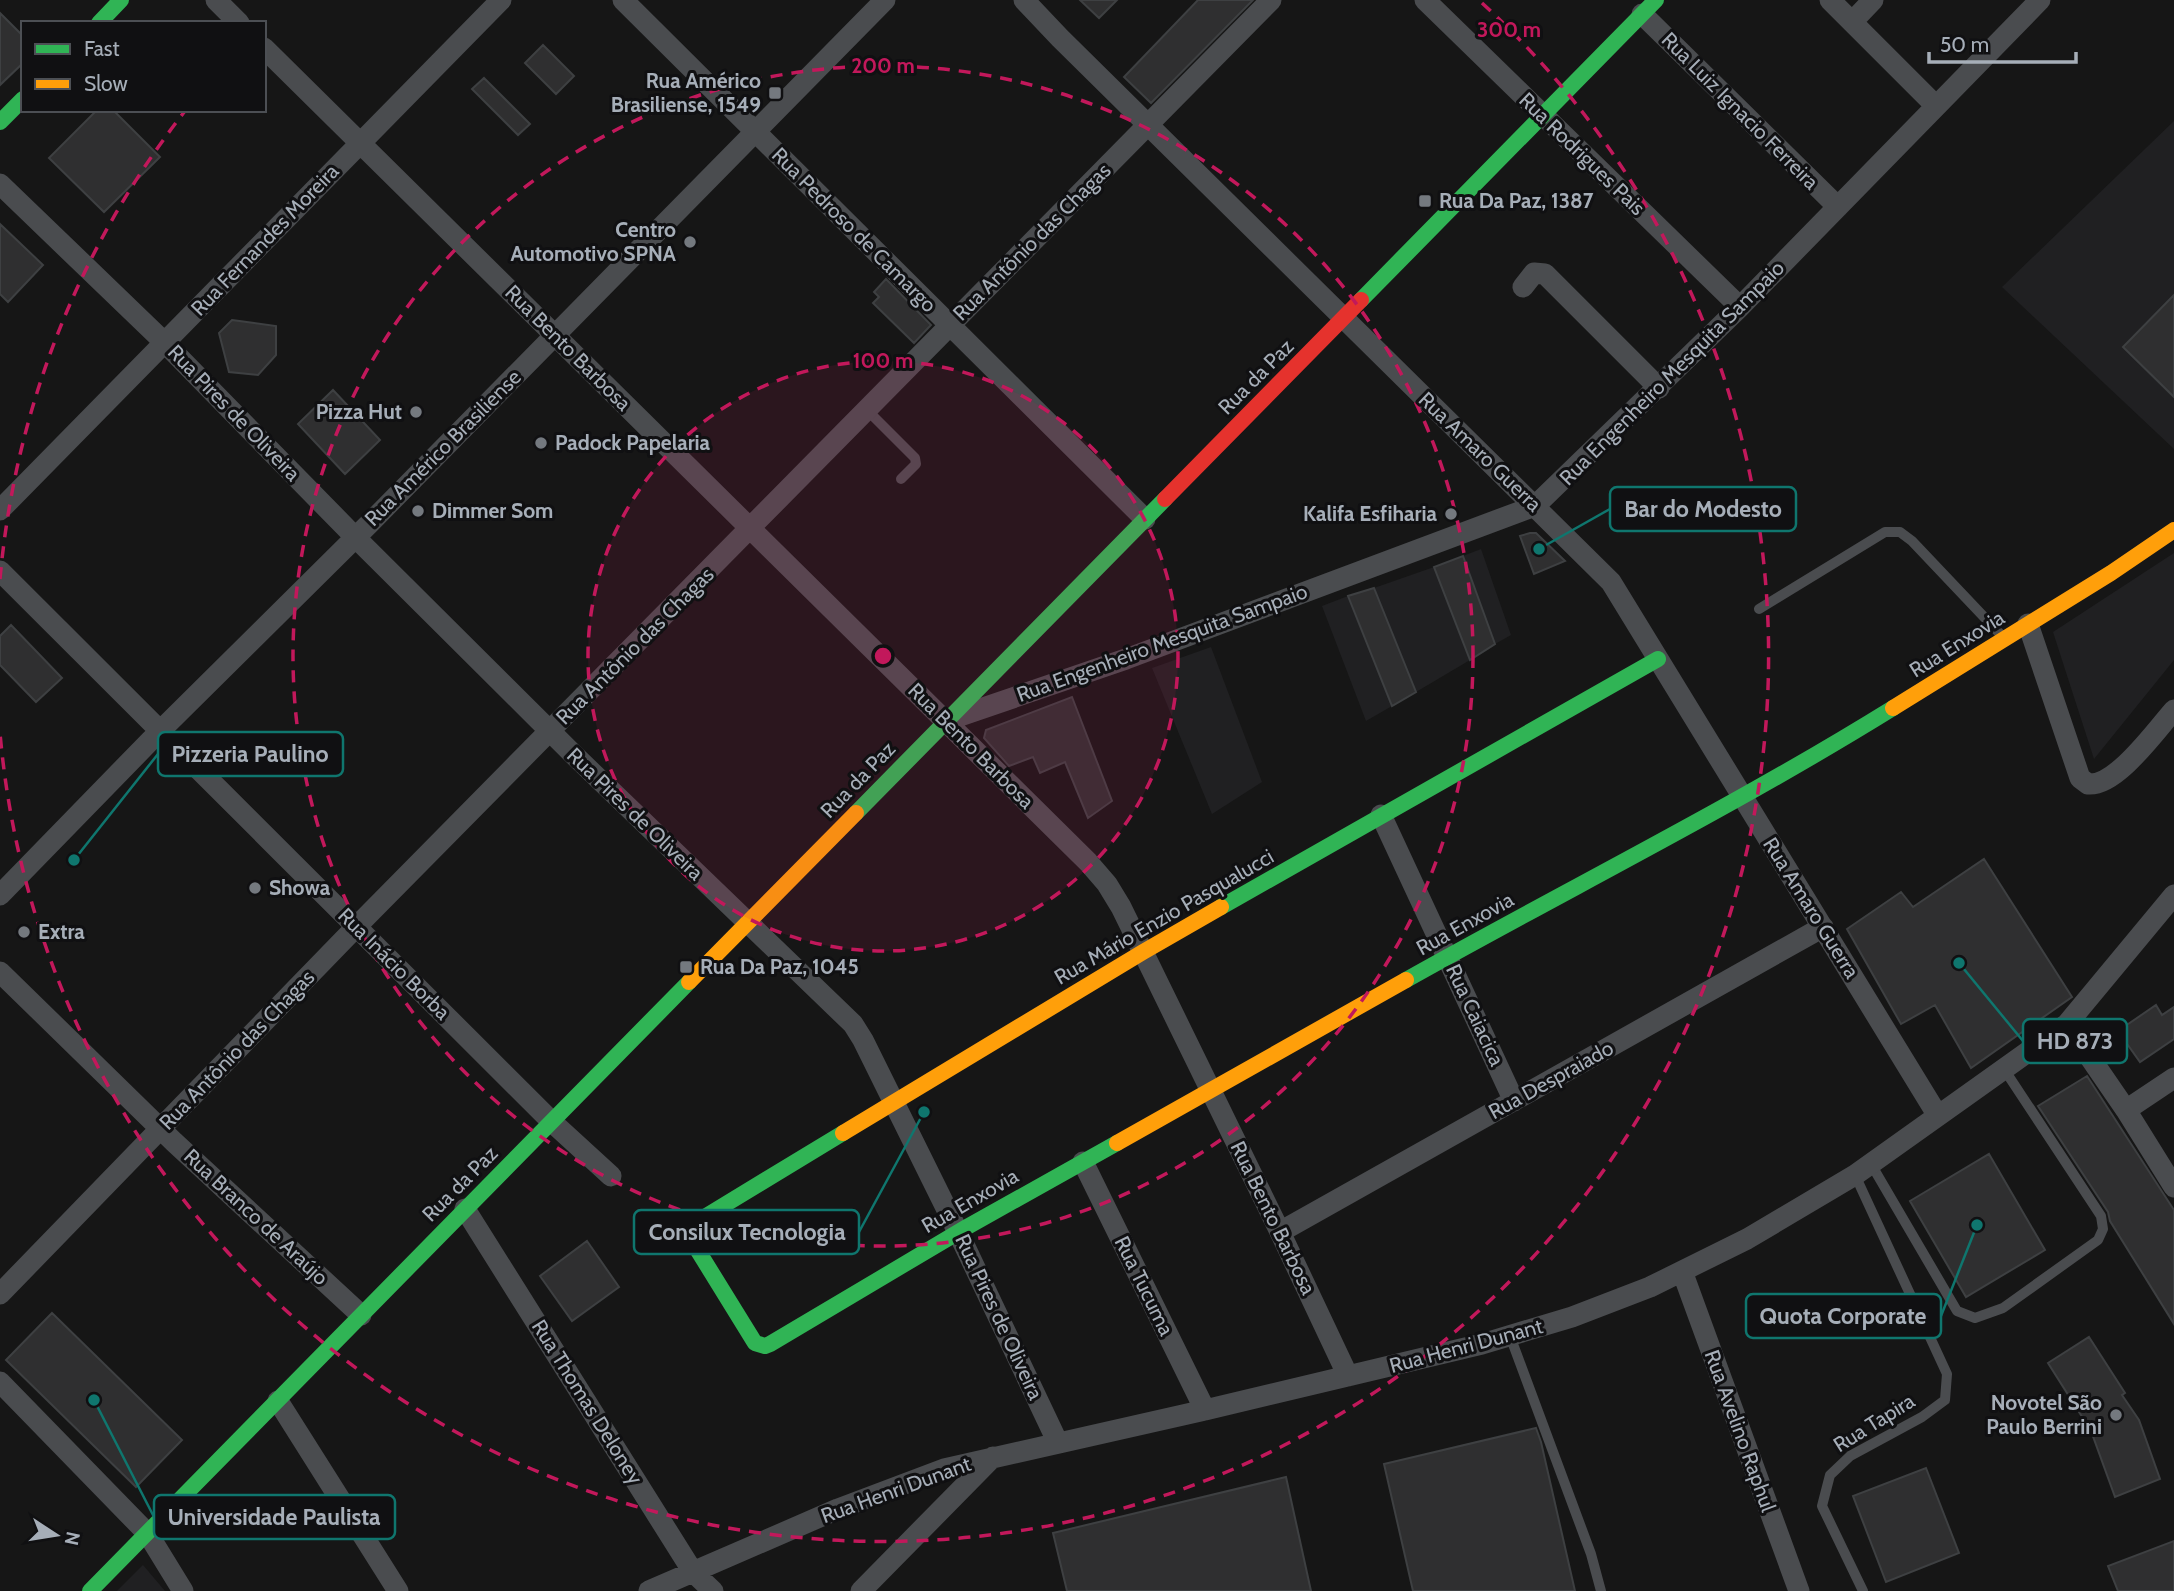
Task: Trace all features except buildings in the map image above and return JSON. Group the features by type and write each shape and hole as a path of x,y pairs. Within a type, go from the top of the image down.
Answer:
{"street":[{"path":"101,21 121,0"},
{"path":"216,0 237,21"},
{"name":"Rua Fernandes Moreira","path":"0,510 501,0"},
{"name":"Rua Pedroso de Camargo","path":"622,0 1145,519"},
{"name":"Rua Américo Brasiliense","path":"0,895 885,0"},
{"name":"Rua Amaro Guerra","path":"1024,0 1611,582 1938,1116"},
{"name":"Rua Antônio das Chagas","path":"0,1294 356,927 1271,0"},
{"name":"Rua Rodrigues Pais","path":"1425,0 1740,307"},
{"path":"1830,0 1936,106"},
{"path":"1852,22 1873,0"},
{"name":"Rua Engenheiro Mesquita Sampaio","path":"946,720 1126,659 1535,506 1740,307 2040,0"},
{"name":"Rua da Paz","path":"90,1591 1649,7"},
{"name":"Rua Luiz Ignacio Ferreira","path":"1649,7 1838,207"},
{"name":"Rua Bento Barbosa","path":"266,50 946,720 1107,884 1121,907 1280,1231 1348,1376"},
{"path":"0,122 21,101"},
{"name":"Rua Pires de Oliveira","path":"0,184 164,342 355,537 551,731 853,1024 895,1103 1058,1443"},
{"path":"1522,287 1534,273 1545,274 1659,388"},
{"name":"Rua Enxovia","path":"770,1344 958,1232 1210,1090 1835,744 2174,530"},
{"name":"Rua Inácio Borba","path":"0,571 552,1122 611,1176"},
{"path":"2028,624 2080,778 2088,784 2100,783 2122,768 2174,710"},
{"name":"Rua Mário Enzio Pasqualucci","path":"770,1344 765,1346 755,1343 692,1241 692,1227 698,1221 1143,952 1658,659"},
{"name":"Rua Caiacica","path":"1381,815 1514,1101"},
{"name":"Rua Henri Dunant","path":"649,1591 838,1509 944,1469 1205,1410 1510,1336 1572,1317 1650,1287 1747,1239 1863,1170 2067,1024 2174,895"},
{"name":"Rua Despraiado","path":"1280,1231 1823,927"},
{"name":"Rua Branco de Araújo","path":"0,972 160,1128 361,1315"},
{"path":"2067,1024 2126,1110 2174,1187"},
{"path":"2126,1110 2174,1078"},
{"name":"Rua Tucuma","path":"1083,1162 1205,1410"},
{"name":"Rua Thomas Deloney","path":"465,1209 693,1572 713,1591"},
{"name":"Rua Avelino Raphul","path":"1682,1271 1799,1591"},
{"path":"0,1382 148,1534 183,1591"},
{"path":"278,1401 398,1591"},
{"path":"861,1591 993,1457"}],"lane":[{"path":"867,410 915,458 916,464 901,479"},
{"path":"1759,608 1885,532 1900,532 1912,541 2005,639"},
{"path":"1863,1170 1956,1311 1975,1318 2003,1308 2067,1263 2098,1240 2103,1229 2101,1216 2004,1069"},
{"name":"Rua Tapira","path":"1863,1170 1947,1374 1945,1400 1922,1417 1850,1456 1830,1475 1822,1506 1863,1591"},
{"path":"1510,1336 1587,1541 1601,1591"}],"shaded area":[{"path":"2174,121 2174,449 2002,287"},
{"path":"1481,549 1511,635 1495,644 1463,556"},
{"path":"2174,553 2174,660 2094,759 2053,632"},
{"path":"1434,567 1470,660 1416,692 1374,588"},
{"path":"1348,596 1392,706 1366,721 1322,606"},
{"path":"1211,647 1262,782 1212,814 1152,668"},
{"path":"143,1565 165,1591 117,1591"}],"traffic: fast":[{"path":"101,21 121,0"},
{"path":"1361,300 1656,0"},
{"path":"0,122 21,101"},
{"path":"856,813 1165,499"},
{"path":"1221,907 1658,659"},
{"path":"1406,980 1712,813 1893,708"},
{"path":"90,1591 689,982"},
{"path":"843,1133 692,1227 692,1241 755,1343 765,1346 770,1344 967,1227 1117,1143"}],"traffic: slow":[{"path":"1893,708 2111,573 2174,530"},
{"path":"689,982 856,813"},
{"path":"843,1133 1221,907"},
{"path":"1117,1143 1406,980"}],"traffic: jam":[{"path":"1165,499 1361,300"}],"place":[{"name":"Rua Américo Brasiliense, 1549","path":"775,93"},
{"name":"Rua Da Paz, 1387","path":"1425,201"},
{"name":"Centro Automotivo SPNA","path":"690,242"},
{"name":"Pizza Hut","path":"416,412"},
{"name":"Padock Papelaria","path":"541,443"},
{"name":"Dimmer Som","path":"418,511"},
{"name":"Kalifa Esfiharia","path":"1451,514"},
{"name":"Bar do Modesto","path":"1539,549"},
{"name":"Pizzeria Paulino","path":"74,860"},
{"name":"Showa","path":"255,888"},
{"name":"Extra","path":"24,932"},
{"name":"HD 873","path":"1959,963"},
{"name":"Rua Da Paz, 1045","path":"686,967"},
{"name":"Consilux Tecnologia","path":"924,1112"},
{"name":"Quota Corporate","path":"1977,1225"},
{"name":"Universidade Paulista","path":"94,1400"},
{"name":"Novotel São Paulo Berrini","path":"2116,1415"}]}
